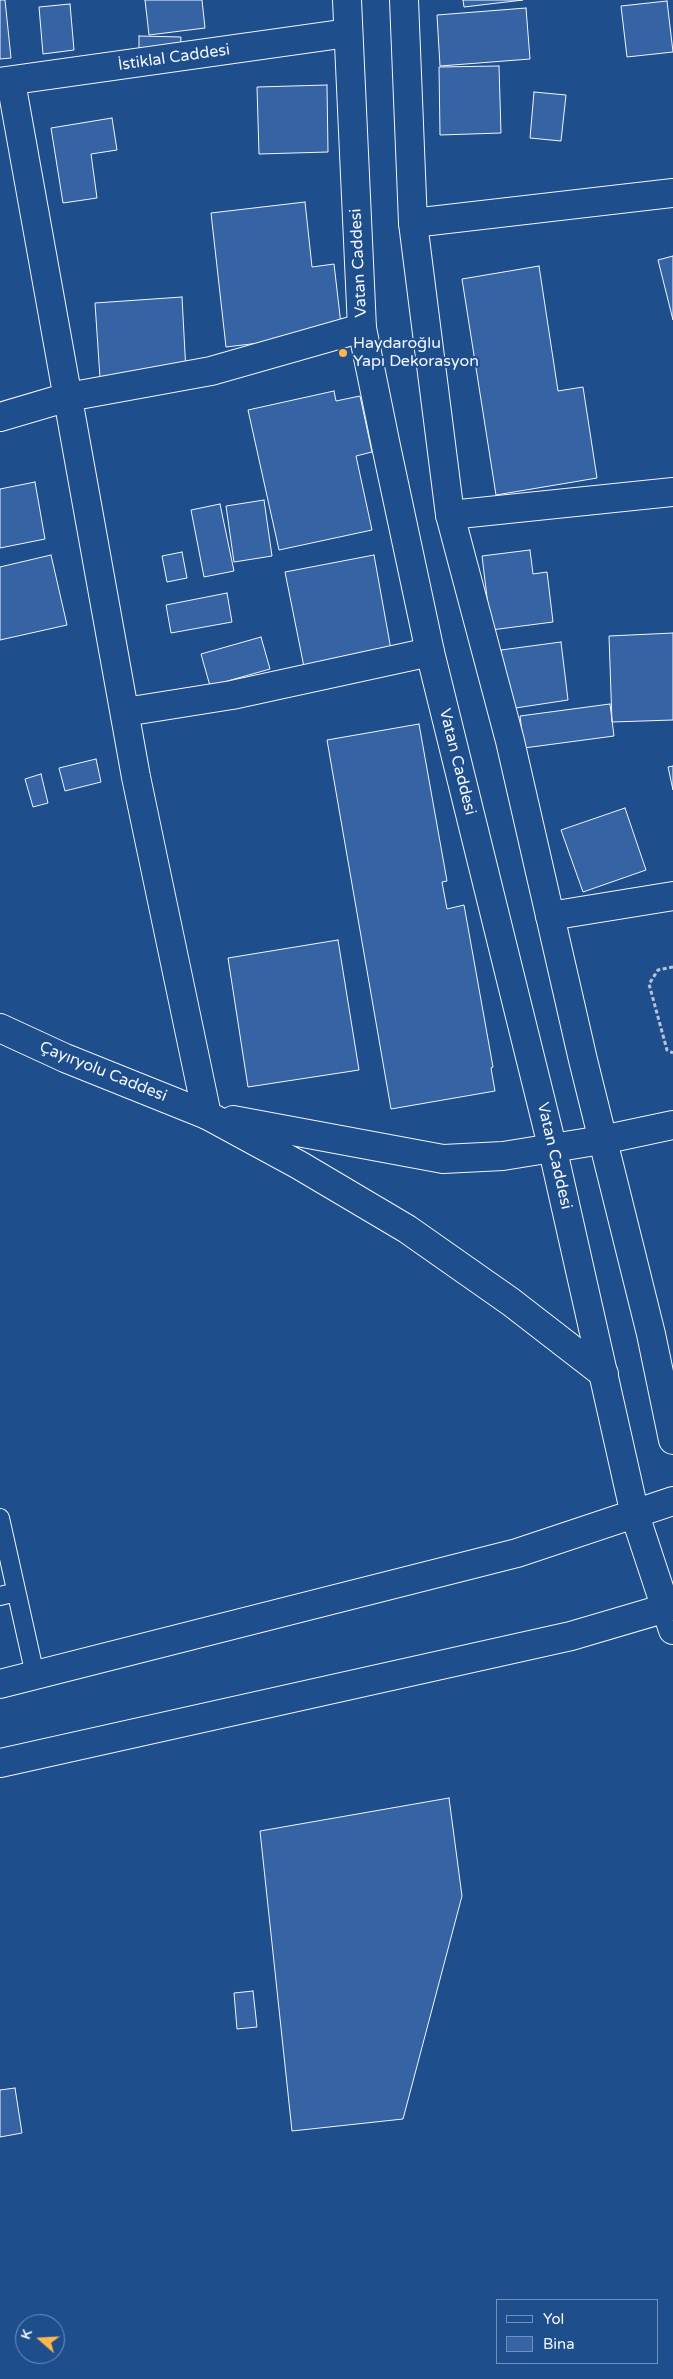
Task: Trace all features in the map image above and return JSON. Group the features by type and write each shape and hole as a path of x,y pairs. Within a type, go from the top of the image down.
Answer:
{"main road":[{"name":"Vatan Caddesi","path":"347,0 362,328 430,652 552,1146 635,1515 671,1615"},
{"path":"404,0 413,223 450,515 510,741 602,1140 651,1334 673,1440"},
{"name":"İstiklal Caddesi","path":"5,82 348,33"},
{"path":"5,82 68,397 125,712 207,1115 299,1165 407,1229 511,1302 604,1374"},
{"path":"413,223 673,194"},
{"path":"0,417 68,397 211,371 362,328"},
{"path":"450,515 673,492"},
{"path":"125,712 232,695 430,652"},
{"path":"550,916 673,896"},
{"name":"Çayıryolu Caddesi","path":"0,1028 65,1058 207,1115"},
{"path":"207,1115 443,1159 503,1156 552,1146 602,1140 673,1125"},
{"path":"0,1684 516,1553 673,1501"},
{"path":"0,1763 671,1615"}],"lane":[{"path":"0,1518 8,1594 36,1675"}],"path":[{"path":"673,967 658,970 649,984 667,1050 673,1053"}],"building":[{"path":"0,0 5,0 11,58 0,59"},
{"path":"145,0 202,0 205,28 149,35"},
{"path":"463,0 523,0 464,7"},
{"path":"667,1 673,52 627,57 621,6"},
{"path":"70,4 74,50 43,54 39,7"},
{"path":"526,8 530,59 440,66 437,15"},
{"path":"139,36 181,37 180,57 139,57"},
{"path":"499,66 501,133 440,135 439,67"},
{"path":"327,85 328,152 259,154 257,87"},
{"path":"534,92 566,95 561,141 530,138"},
{"path":"112,118 117,150 91,154 97,198 63,203 51,128"},
{"path":"305,202 312,267 334,264 342,333 226,347 211,213"},
{"path":"673,256 673,320 658,260"},
{"path":"539,266 558,391 583,387 597,478 496,495 462,279"},
{"path":"182,297 186,372 100,378 95,303"},
{"path":"334,391 336,401 360,396 372,452 356,456 372,530 279,550 248,410"},
{"path":"35,482 45,539 0,548 0,489"},
{"path":"264,500 272,556 234,562 226,506"},
{"path":"220,504 234,571 204,577 191,510"},
{"path":"530,550 533,574 547,572 553,622 491,630 482,556"},
{"path":"182,552 187,578 167,582 162,556"},
{"path":"51,555 67,625 0,640 0,567"},
{"path":"374,555 395,672 305,672 285,572"},
{"path":"227,593 232,622 171,633 166,605"},
{"path":"673,633 673,720 612,722 609,636"},
{"path":"261,637 270,669 210,686 201,654"},
{"path":"561,642 568,700 509,709 501,650"},
{"path":"610,704 614,736 524,748 520,716"},
{"path":"419,724 447,881 442,882 447,909 464,905 493,1067 491,1068 495,1091 391,1109 327,740"},
{"path":"96,759 101,782 65,791 59,768"},
{"path":"673,766 673,790 668,767"},
{"path":"41,774 48,803 33,807 25,779"},
{"path":"625,808 646,870 583,892 561,830"},
{"path":"338,940 359,1070 248,1087 228,958"},
{"path":"449,1798 462,1896 403,2119 292,2131 260,1831"},
{"path":"253,1991 257,2027 237,2029 234,1993"},
{"path":"15,2088 22,2133 0,2137 0,2090"}],"place":[{"name":"Haydaroğlu Yapı Dekorasyon","path":"343,353"}]}
